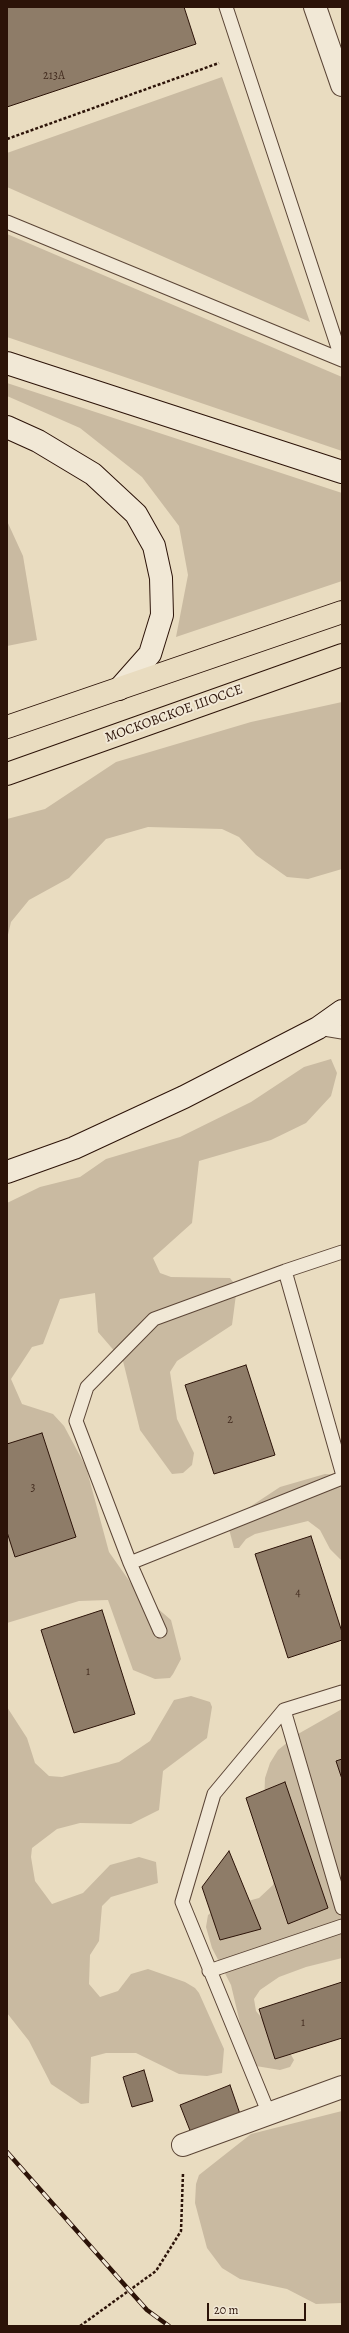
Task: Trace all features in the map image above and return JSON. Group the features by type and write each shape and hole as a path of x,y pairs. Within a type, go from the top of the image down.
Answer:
{"main road":[{"path":"315,7 342,85"},
{"path":"7,362 342,472"},
{"path":"7,427 38,440 93,474 136,514 154,546 161,578 162,615 150,654 119,689"},
{"path":"7,727 342,612"},
{"name":"МОСКОВСКОЕ ШОССЕ","path":"7,774 342,655"},
{"path":"7,1172 74,1148 184,1098 318,1028 342,1011"},
{"path":"184,2146 342,2087"}],"lane":[{"path":"226,7 342,360"},
{"path":"7,222 342,360"},
{"path":"318,1028 342,1032"},
{"path":"160,1631 130,1563 76,1421 87,1387 154,1319 285,1270 342,1252"},
{"path":"285,1270 342,1472"},
{"path":"130,1563 342,1478"},
{"path":"269,2114 182,1902 214,1794 284,1710 342,1692"},
{"path":"284,1710 342,1908"},
{"path":"210,1972 342,1926"}],"path":[{"path":"7,139 242,55"},
{"path":"80,2326 156,2270 181,2231 184,2146"}],"shaded area":[{"path":"222,77 310,322 7,187 7,153"},
{"path":"7,234 342,377 342,451 7,337"},
{"path":"7,383 342,493 342,581 176,637 188,575 179,526 142,477 80,428 7,396"},
{"path":"7,521 23,556 37,640 7,646"},
{"path":"342,702 342,869 308,879 287,877 256,855 239,837 222,829 148,827 106,839 69,878 29,900 11,922 7,939 7,819 45,809 116,762 251,722"},
{"path":"331,1059 337,1073 331,1096 306,1123 271,1140 199,1161 192,1223 153,1258 160,1273 171,1277 230,1278 237,1287 232,1325 177,1361 170,1372 177,1419 194,1453 192,1465 183,1473 172,1474 140,1430 123,1361 98,1332 95,1293 60,1299 43,1344 32,1347 11,1379 22,1404 53,1414 64,1426 86,1467 109,1552 135,1589 171,1620 181,1659 173,1674 170,1678 155,1679 133,1670 108,1600 79,1601 7,1623 7,1203 40,1187 80,1177 106,1159 180,1137 251,1102 304,1067"},
{"path":"325,1474 342,1475 342,1561 330,1549 320,1530 308,1521 255,1534 246,1539 239,1548 234,1548 229,1529 230,1520 280,1487"},
{"path":"191,1696 210,1702 212,1707 207,1738 163,1771 159,1810 131,1824 80,1823 57,1829 32,1848 31,1857 35,1881 52,1904 83,1893 110,1865 139,1857 156,1862 158,1883 111,1897 102,1906 99,1941 90,1955 89,1984 100,1997 118,1991 131,1974 148,1969 185,1982 195,1988 199,1993 224,2049 222,2073 207,2076 179,2074 136,2053 106,2053 91,2057 89,2103 81,2104 51,2084 29,2041 7,2013 7,1707 27,1738 35,1763 49,1776 62,1777 119,1762 150,1741 174,1700"},
{"path":"342,1709 342,1958 306,1967 279,1977 260,1990 254,1999 256,2011 287,2048 294,2060 290,2067 280,2070 250,2065 231,1985 212,1948 206,1927 208,1915 215,1910 259,1898 273,1885 275,1872 264,1805 265,1778 270,1763 278,1750 298,1734"},
{"path":"342,2111 342,2303 316,2304 287,2289 240,2279 222,2268 207,2248 195,2203 196,2184 199,2175 251,2134"}],"building":[{"path":"7,7 184,7 196,44 7,107"},
{"path":"246,1365 275,1455 214,1474 185,1385"},
{"path":"42,1433 76,1537 15,1557 7,1532 7,1444"},
{"path":"311,1536 342,1632 342,1640 288,1658 255,1554"},
{"path":"102,1610 135,1714 74,1733 41,1630"},
{"path":"342,1759 342,1779 336,1761"},
{"path":"285,1782 328,1908 288,1924 246,1798"},
{"path":"229,1851 261,1929 220,1940 202,1887"},
{"path":"342,1982 342,2038 275,2059 259,2009"},
{"path":"144,2070 153,2101 132,2107 123,2077"},
{"path":"230,2085 240,2114 191,2133 180,2105"}],"railway":[{"path":"7,2152 147,2310 169,2326"}]}
